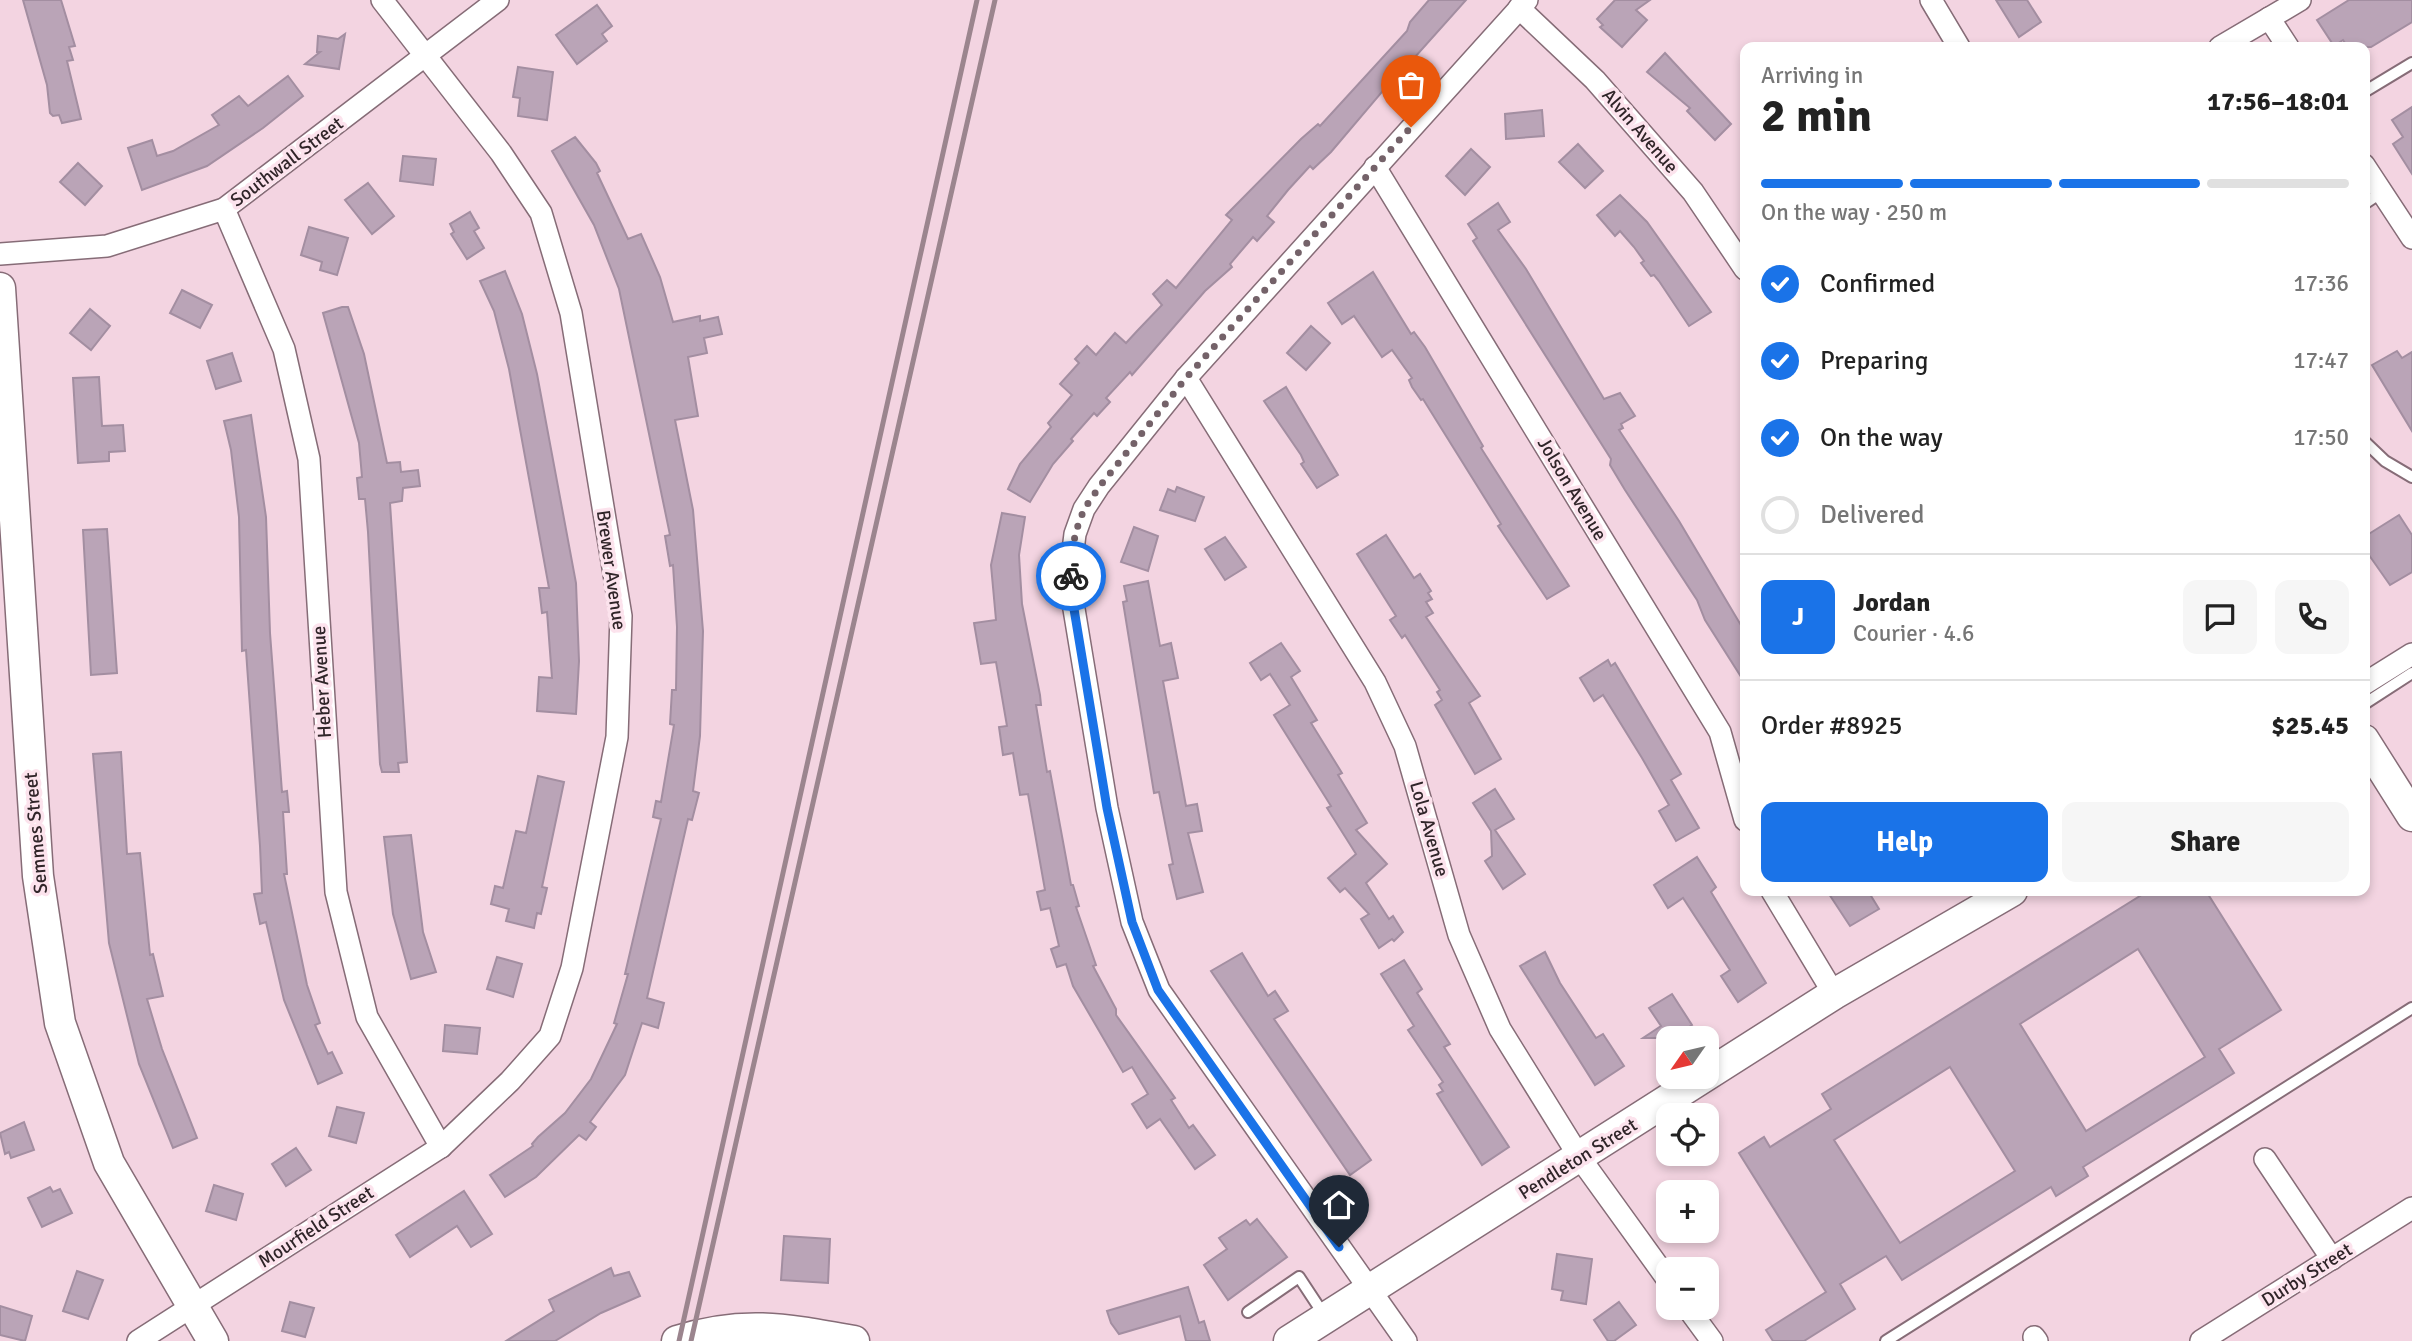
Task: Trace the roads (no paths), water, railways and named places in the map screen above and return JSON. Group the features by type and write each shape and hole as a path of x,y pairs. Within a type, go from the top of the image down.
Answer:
{"main road":[{"name":"Semmes Street","path":"0,288 38,876 60,1023 109,1163 190,1307 213,1341"},
{"path":"2370,750 2412,816"},
{"name":"Pendleton Street","path":"1289,1341 1834,994 2003,896"},
{"path":"677,1341 720,1329 772,1327 854,1341"}],"street":[{"name":"Brewer Avenue","path":"382,0 428,57 541,213 571,313 621,616 617,737 572,968 550,1036 510,1081 441,1147"},
{"name":"Southwall Street","path":"0,254 107,246 224,209 428,57 498,0"},
{"path":"1931,0 1955,42"},
{"path":"2228,42 2300,0"},
{"path":"1406,1341 1158,990 1132,922 1107,808 1073,603 1071,567 1075,534 1084,509 1186,378 1523,4"},
{"name":"Alvin Avenue","path":"1523,4 1595,80 1693,192 1740,262"},
{"path":"2269,18 2285,42"},
{"name":"Jolson Avenue","path":"1375,167 1720,732 1740,802"},
{"path":"2373,198 2412,239"},
{"name":"Heber Avenue","path":"224,209 284,349 309,459 336,892 367,1017 441,1147"},
{"name":"Lola Avenue","path":"1186,378 1375,682 1405,746 1459,935 1500,1029 1580,1158 1656,1263"},
{"path":"2370,680 2412,654"},
{"path":"1775,896 1834,994"},
{"name":"Mourfield Street","path":"138,1341 441,1147"},
{"path":"2265,1159 2332,1259"},
{"name":"Durby Street","path":"2201,1341 2412,1208"},
{"path":"1697,1320 1712,1341"}],"lane":[{"path":"2370,88 2412,63"},
{"path":"2370,446 2385,460 2412,477"},
{"path":"2370,700 2412,673"},
{"path":"1886,1341 2412,1008"},
{"path":"1248,1312 1299,1277 1325,1318"}],"railway":[{"path":"679,1341 977,0"},
{"path":"691,1341 995,0"}]}
